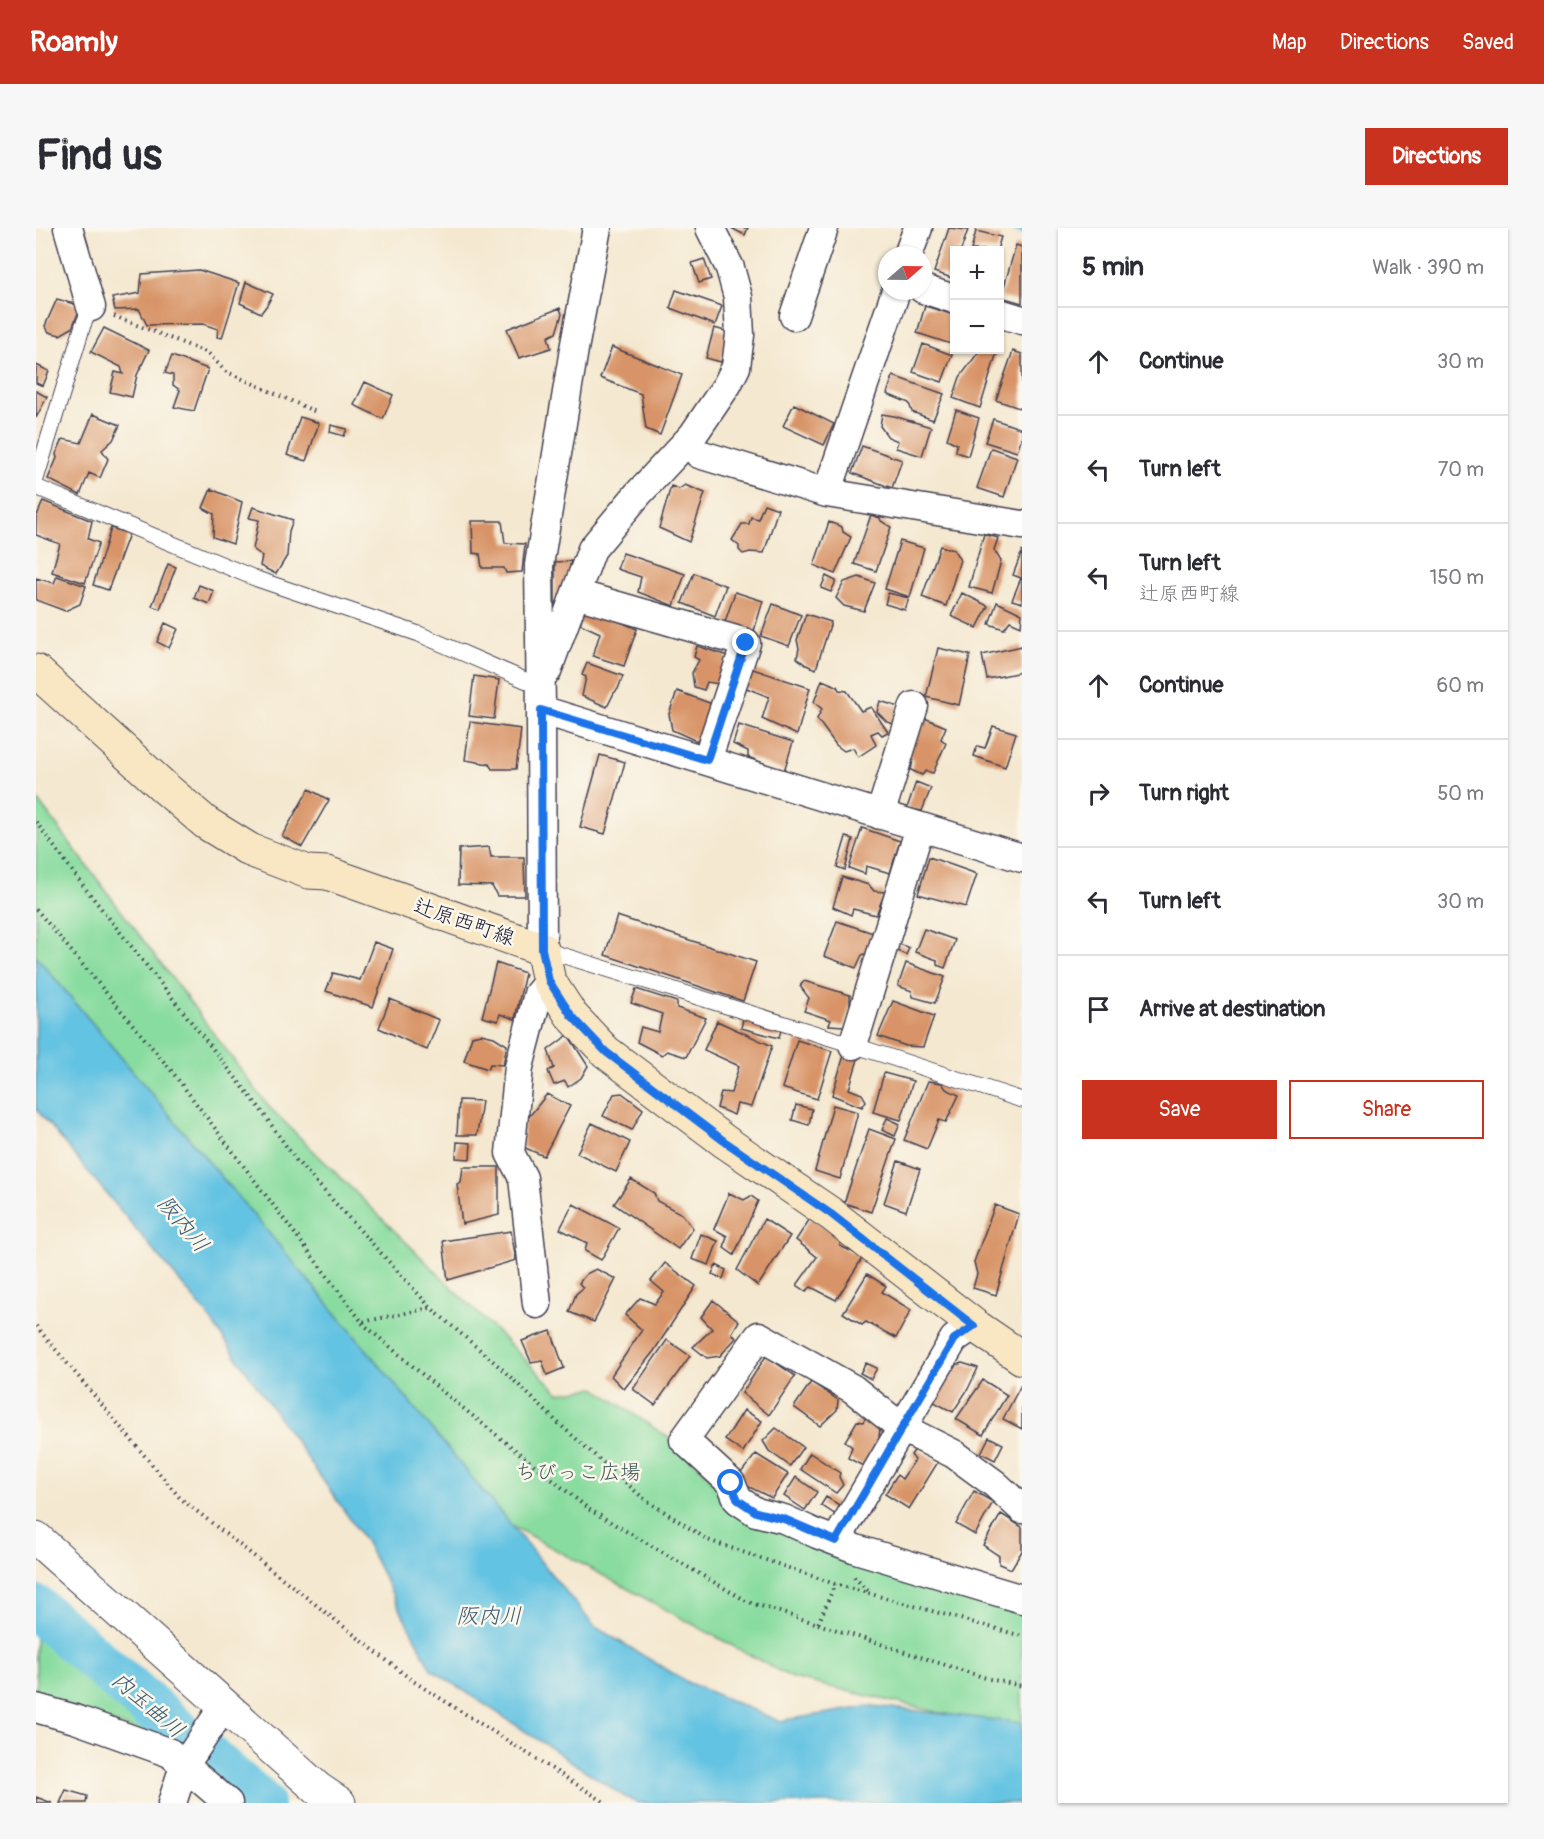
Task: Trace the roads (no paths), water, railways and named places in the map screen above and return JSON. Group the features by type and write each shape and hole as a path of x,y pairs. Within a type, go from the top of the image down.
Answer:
{"main road":[{"name":"辻原西町線","path":"36,671 206,823 250,850 308,872 327,873 542,949 549,981 571,1015 606,1052 724,1141 831,1214 974,1326 1022,1358"}],"street":[{"path":"68,228 91,308"},
{"path":"542,949 539,565 574,349 597,228"},
{"path":"541,698 592,549 638,494 693,435 727,385 736,367 740,335 738,297 730,268 710,228"},
{"path":"794,316 824,228"},
{"path":"911,246 918,228"},
{"path":"932,293 950,298"},
{"path":"827,493 893,300"},
{"path":"1004,315 1022,320"},
{"path":"699,454 827,493 1022,525"},
{"path":"576,594 746,643 707,760"},
{"path":"541,698 707,760 1022,858"},
{"path":"880,815 914,706"},
{"path":"853,1045 920,827"},
{"path":"537,1304 523,1178 510,1153 519,1068 538,994 549,981"},
{"path":"836,1541 954,1339 974,1326"},
{"path":"1022,1509 995,1484 954,1454 902,1428 853,1389 759,1335 684,1440 731,1483 738,1500 756,1512 784,1519 836,1541 1022,1599"},
{"path":"36,1538 318,1789 339,1803"},
{"path":"172,1803 184,1765 225,1706"},
{"path":"36,1708 75,1719 170,1753 228,1803"}],"lane":[{"path":"36,479 83,325 91,308"},
{"path":"36,487 257,579 419,634 541,698"},
{"path":"542,949 1022,1100"}],"water":[{"name":"阪内川","path":"36,956 366,1349 594,1626 689,1683 779,1721 873,1706 1022,1723 1022,1803 638,1803 625,1797 431,1669 364,1539 205,1312 36,1109"}],"waterway":[{"path":"1015,228 1022,230"},
{"name":"内玉曲川","path":"36,1608 261,1803"}],"park label":[{"name":"ちびっこ広場","path":"578,1472"}]}
